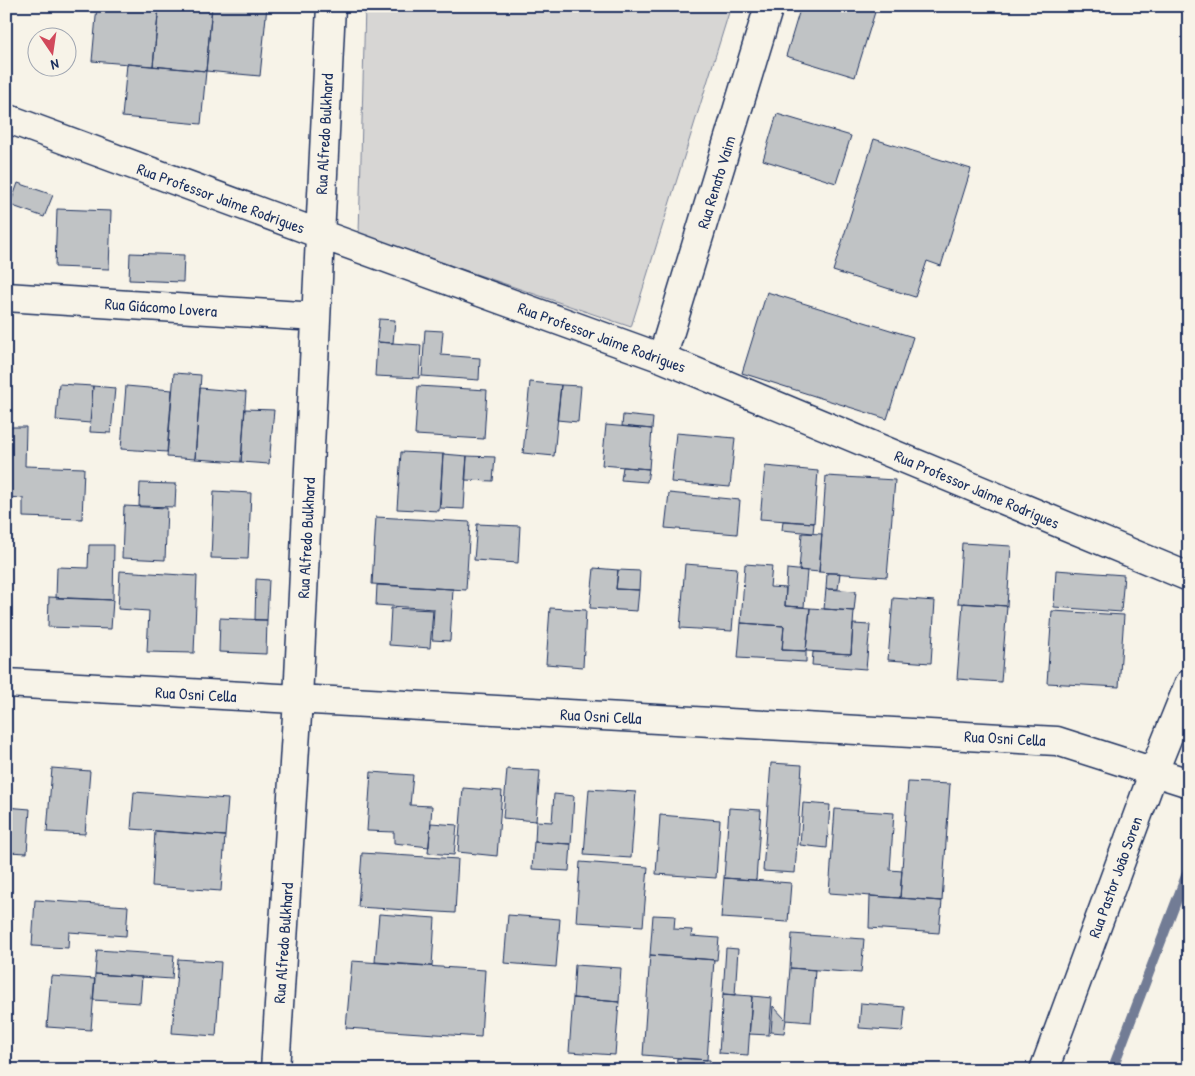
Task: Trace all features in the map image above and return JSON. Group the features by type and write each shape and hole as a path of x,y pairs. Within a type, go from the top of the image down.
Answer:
{"street":[{"name":"Rua Alfredo Bulkhard","path":"275,1070 298,699 330,6"},
{"name":"Rua Renato Vaim","path":"662,358 770,6"},
{"name":"Rua Professor Jaime Rodrigues","path":"6,118 662,358 1189,577"},
{"name":"Rua Giácomo Lovera","path":"6,297 316,317"},
{"name":"Rua Osni Cella","path":"6,683 1057,741 1185,781"},
{"name":"Rua Pastor João Soren","path":"1044,1070 1154,771 1189,684"}],"shaded area":[{"path":"365,6 731,6 631,327 359,234"}],"building":[{"path":"97,6 159,6 153,66 92,61"},
{"path":"159,6 212,6 206,71 153,66"},
{"path":"212,6 267,6 260,76 206,71"},
{"path":"801,6 856,6 875,12 855,77 786,56"},
{"path":"127,64 206,71 201,124 122,117"},
{"path":"777,114 851,136 836,183 763,160"},
{"path":"874,139 971,169 941,266 927,261 915,297 833,271"},
{"path":"18,183 53,195 44,217 10,205"},
{"path":"57,209 111,211 109,269 55,267"},
{"path":"130,253 184,255 183,282 129,280"},
{"path":"767,292 913,337 887,419 742,373"},
{"path":"379,319 395,320 393,343 377,342"},
{"path":"425,330 443,331 441,355 480,358 479,380 422,376"},
{"path":"377,342 421,345 419,378 375,376"},
{"path":"174,373 201,375 195,459 167,457"},
{"path":"530,382 561,385 554,456 523,453"},
{"path":"59,384 93,386 90,423 56,420"},
{"path":"561,385 581,386 578,422 557,420"},
{"path":"93,386 115,388 111,433 90,432"},
{"path":"126,386 172,390 167,452 121,449"},
{"path":"418,386 487,390 484,439 415,435"},
{"path":"200,388 246,392 241,462 195,459"},
{"path":"245,409 274,410 269,464 241,462"},
{"path":"623,415 653,418 652,429 622,426"},
{"path":"606,425 652,429 649,469 602,465"},
{"path":"6,427 26,427 25,466 84,468 82,519 23,517 23,498 6,497"},
{"path":"676,433 735,438 730,487 671,482"},
{"path":"401,452 443,454 439,511 397,509"},
{"path":"443,454 467,456 464,509 440,508"},
{"path":"467,456 495,457 493,481 465,480"},
{"path":"765,466 818,471 814,523 760,519"},
{"path":"623,467 649,469 647,482 621,480"},
{"path":"826,476 895,480 887,577 819,572"},
{"path":"140,483 176,484 175,507 139,506"},
{"path":"214,491 251,493 248,559 211,558"},
{"path":"669,493 740,500 737,534 665,528"},
{"path":"124,506 167,508 165,560 122,558"},
{"path":"376,517 470,522 466,590 372,584"},
{"path":"783,521 814,523 813,533 782,530"},
{"path":"477,524 520,526 518,563 474,560"},
{"path":"802,533 822,534 819,572 799,570"},
{"path":"962,543 1011,546 1007,606 958,603"},
{"path":"89,545 114,545 113,600 56,598 57,567 88,568"},
{"path":"685,564 737,568 732,631 680,628"},
{"path":"745,564 772,566 770,587 786,588 785,606 810,608 806,651 782,650 784,626 741,623"},
{"path":"594,568 618,570 616,589 639,590 637,611 590,608"},
{"path":"787,569 807,571 804,607 785,606"},
{"path":"618,570 640,571 639,590 616,589"},
{"path":"1056,570 1124,575 1121,612 1054,607"},
{"path":"120,571 197,576 194,653 147,652 149,611 118,609"},
{"path":"827,573 840,573 838,589 826,589"},
{"path":"256,579 269,580 267,620 255,620"},
{"path":"377,585 453,589 450,641 432,640 434,609 376,605"},
{"path":"826,589 856,591 854,611 824,609"},
{"path":"49,597 113,600 111,629 48,627"},
{"path":"893,598 935,601 931,663 888,660"},
{"path":"963,603 1007,606 1001,682 957,679"},
{"path":"391,608 433,610 430,648 389,645"},
{"path":"550,608 586,610 583,667 546,664"},
{"path":"810,608 854,611 851,654 806,651"},
{"path":"1052,611 1124,615 1119,687 1047,683"},
{"path":"220,618 267,620 266,654 219,652"},
{"path":"741,623 784,626 782,650 806,651 806,662 738,658"},
{"path":"853,624 870,625 866,669 812,665 813,652 851,654"},
{"path":"771,763 802,765 795,873 763,871"},
{"path":"52,768 90,771 85,834 47,832"},
{"path":"507,769 540,771 536,821 503,818"},
{"path":"371,772 413,775 410,805 432,806 429,847 394,843 394,832 367,831"},
{"path":"908,782 950,784 942,901 900,898"},
{"path":"463,788 502,791 497,856 458,852"},
{"path":"589,789 636,792 631,858 584,855"},
{"path":"134,792 228,799 225,836 131,829"},
{"path":"554,794 574,796 571,844 535,842 536,821 552,822"},
{"path":"803,803 830,805 827,848 800,845"},
{"path":"6,807 30,809 27,853 8,852 6,886"},
{"path":"729,808 761,810 756,880 724,878"},
{"path":"835,809 894,813 890,870 902,871 900,898 829,893"},
{"path":"660,815 720,820 716,878 656,874"},
{"path":"431,823 457,825 454,855 428,853"},
{"path":"155,831 225,836 221,891 152,886"},
{"path":"534,842 571,844 569,871 532,869"},
{"path":"362,853 458,859 455,913 358,907"},
{"path":"580,862 648,867 643,926 576,922"},
{"path":"724,878 791,883 788,922 721,918"},
{"path":"870,896 942,901 939,933 869,928"},
{"path":"35,900 128,906 126,936 69,932 68,948 32,946"},
{"path":"379,914 435,918 432,966 375,962"},
{"path":"508,915 560,919 556,967 504,963"},
{"path":"653,915 675,916 674,929 692,930 691,936 719,938 717,960 650,955"},
{"path":"792,934 864,939 861,973 790,968"},
{"path":"726,948 738,949 735,995 723,994"},
{"path":"97,950 174,955 172,979 95,974"},
{"path":"650,955 714,960 707,1060 643,1055"},
{"path":"178,959 221,962 216,1036 172,1033"},
{"path":"352,961 485,970 481,1037 346,1028"},
{"path":"575,965 621,968 619,1002 573,998"},
{"path":"790,968 815,970 811,1022 786,1020"},
{"path":"95,974 142,977 140,1003 93,1000"},
{"path":"51,976 95,979 91,1030 47,1027"},
{"path":"723,994 752,996 748,1055 719,1053"},
{"path":"752,996 772,998 769,1035 749,1034"},
{"path":"573,998 619,1002 615,1055 569,1052"},
{"path":"861,1003 905,1007 903,1031 859,1028"},
{"path":"773,1006 786,1020 784,1033 771,1032"},
{"path":"677,1058 710,1060 710,1070 676,1070"}],"waterway":[{"path":"1112,1070 1189,868"}]}
